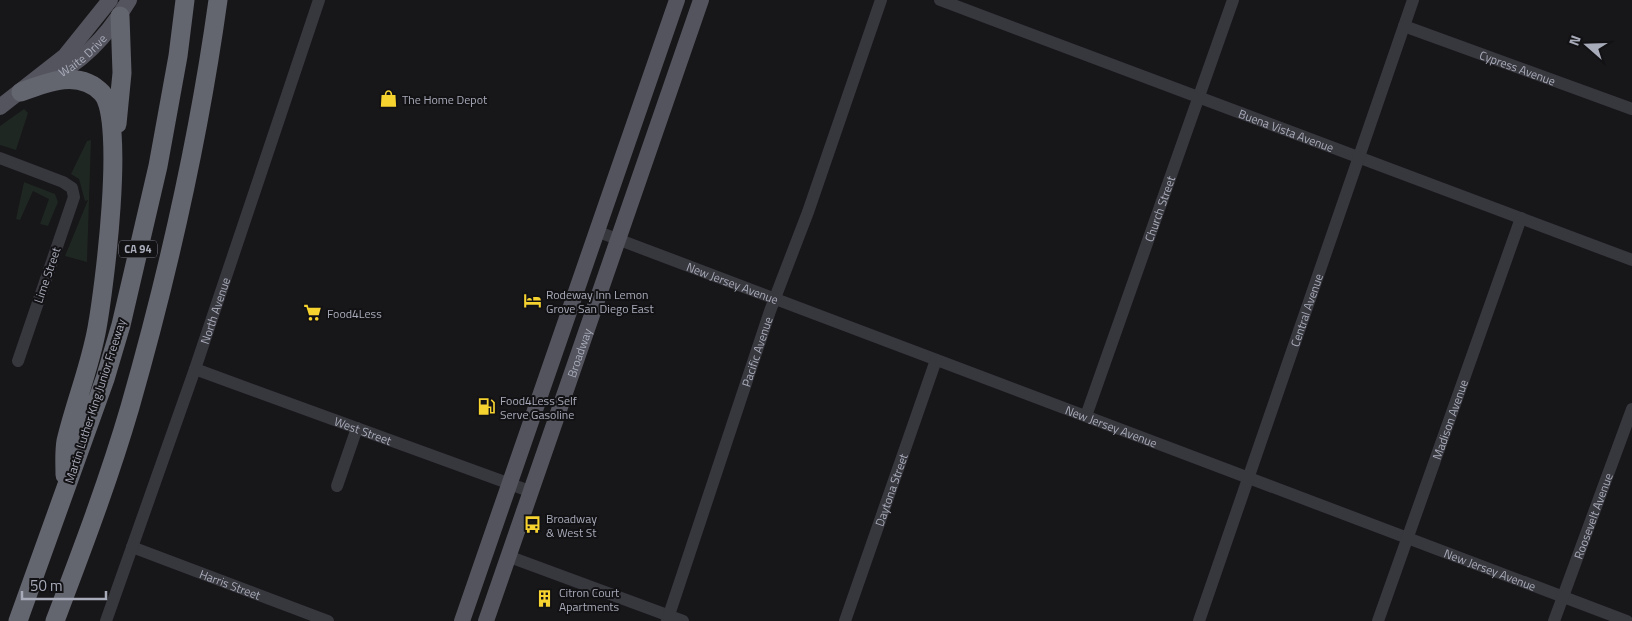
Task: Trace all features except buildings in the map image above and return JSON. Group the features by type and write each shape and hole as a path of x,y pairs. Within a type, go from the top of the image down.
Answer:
{"highway":[{"name":"Martin Luther King Junior Freeway","path":"18,621 37,572 122,325 158,166 185,0"},
{"name":"CA 94","path":"55,621 93,519 130,408 165,274 207,82 218,0"},
{"path":"64,492 66,443 97,328 104,280 122,73 114,4"},
{"path":"21,92 47,82 65,79 81,80 93,85 103,94 109,108 113,126 113,162"},
{"path":"13,621 37,572"},
{"path":"66,621 72,574"}],"main road":[{"name":"Broadway","path":"462,621 677,0"},
{"name":"Broadway","path":"486,621 510,557 701,0"},
{"name":"Waite Drive","path":"0,107 65,56 114,4"}],"street":[{"name":"North Avenue","path":"106,621 195,369 319,0"},
{"name":"Pacific Avenue","path":"667,618 775,298 808,212 881,0"},
{"name":"Buena Vista Avenue","path":"940,0 1632,260"},
{"name":"Church Street","path":"1086,416 1233,0"},
{"name":"Central Avenue","path":"1199,621 1413,0"},
{"name":"Cypress Avenue","path":"1404,26 1632,109"},
{"name":"Lime Street","path":"0,158 63,182 72,188 74,197 18,361"},
{"name":"Madison Avenue","path":"1378,621 1521,218"},
{"name":"New Jersey Avenue","path":"596,231 1627,621"},
{"name":"Daytona Street","path":"845,621 936,360"},
{"name":"West Street","path":"195,369 532,492"},
{"name":"Roosevelt Avenue","path":"1554,621 1632,409"},
{"path":"337,486 357,428"},
{"name":"Harris Street","path":"132,547 328,621"},
{"path":"510,557 667,618 683,621"}],"shaded area":[{"path":"24,109 28,113 16,150 0,145 0,126"},
{"path":"91,140 87,262 65,256 88,200 85,201 79,179 71,174 87,141"},
{"path":"24,182 55,194 58,202 48,226 40,224 49,199 33,191 20,220 16,219"}],"place":[{"name":"The Home Depot","path":"388,99"},
{"name":"Rodeway Inn Lemon Grove San Diego East","path":"532,301"},
{"name":"Food4Less","path":"313,313"},
{"name":"Food4Less Self Serve Gasoline","path":"486,407"},
{"name":"Broadway & West St","path":"532,525"},
{"name":"Citron Court Apartments","path":"545,599"}]}
